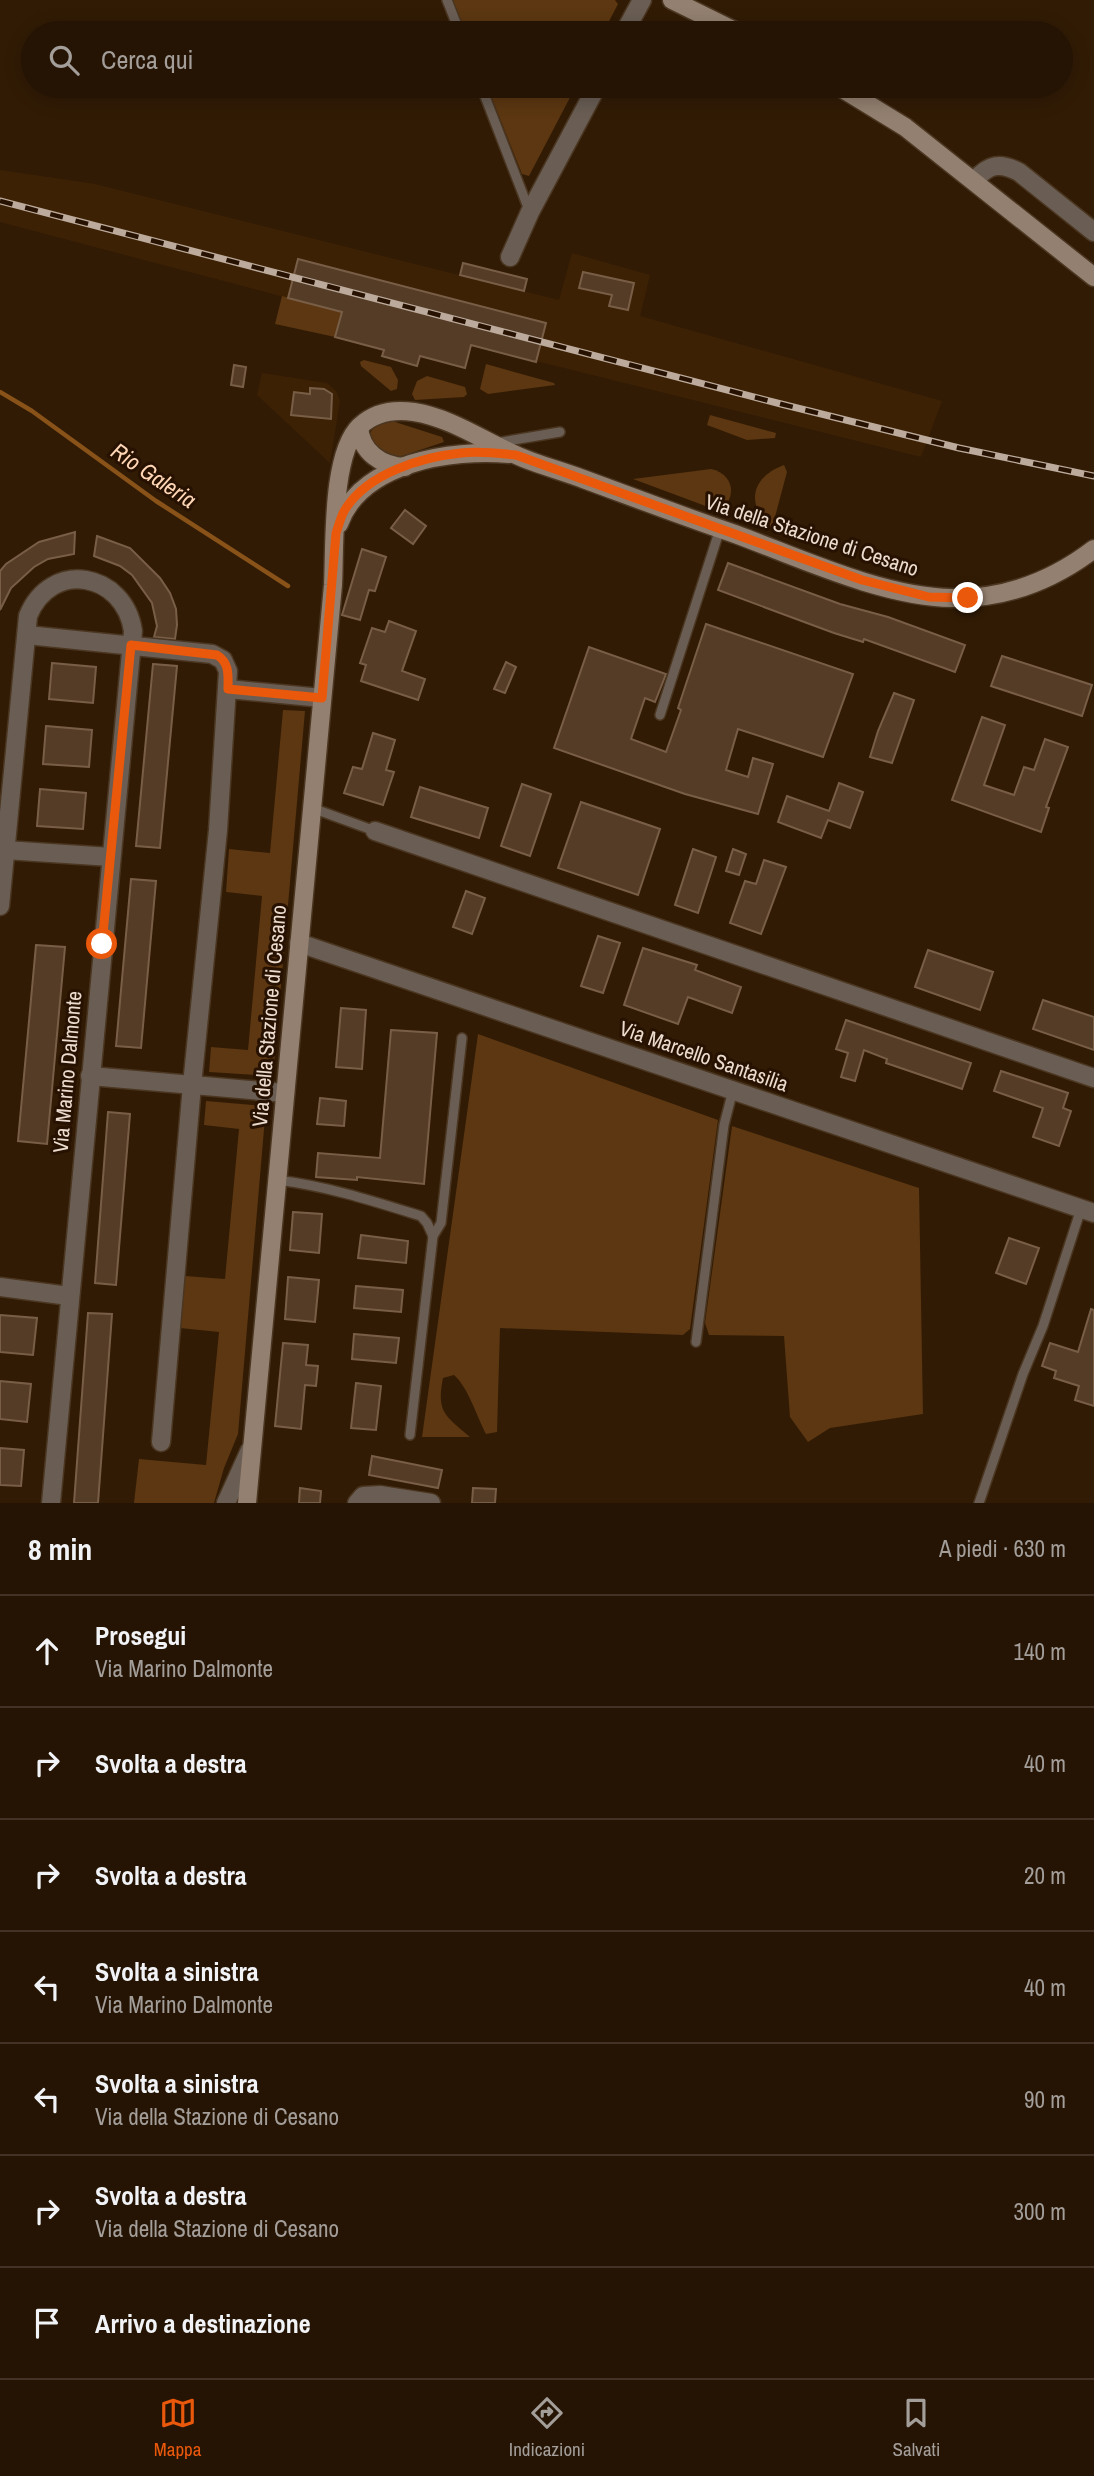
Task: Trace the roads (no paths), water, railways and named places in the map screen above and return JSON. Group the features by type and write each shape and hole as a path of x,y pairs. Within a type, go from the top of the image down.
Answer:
{"street":[{"path":"631,21 642,0"},
{"path":"672,0 715,21"},
{"path":"510,257 530,212 591,98"},
{"path":"858,98 905,127 975,180 1094,277"},
{"path":"975,180 991,166 1010,167 1094,232"},
{"name":"Via della Stazione di Cesano","path":"247,1503 322,698 337,498 343,458 359,427 371,417 386,412 413,412 468,430 516,455 720,530 903,592 945,598 985,597 1027,587 1059,572 1094,549"},
{"path":"359,427 362,443 371,454 386,464 405,467"},
{"name":"Via della Stazione di Cesano","path":"336,533 344,512 358,494 378,480 405,467 460,453 516,455"},
{"name":"Via Marino Dalmonte","path":"0,906 28,615 44,593 68,581 88,580 107,586 122,601 131,621 131,645 51,1503"},
{"path":"27,635 217,655 227,667 228,689 218,830 192,1085 161,1442"},
{"path":"228,689 322,698"},
{"path":"375,831 1094,1078"},
{"path":"5,850 111,857"},
{"name":"Via Marcello Santasilia","path":"299,943 1087,1211"},
{"path":"90,1076 284,1093"},
{"path":"0,1287 69,1296"},
{"path":"226,1503 253,1444"},
{"path":"357,1503 363,1496 380,1495 431,1503"}],"lane":[{"path":"447,0 455,21"},
{"path":"486,98 530,212"},
{"path":"496,443 560,432"},
{"path":"660,715 720,530"},
{"path":"312,808 375,831"},
{"path":"410,1435 433,1236 441,1223 462,1038"},
{"path":"696,1342 724,1125 733,1090"},
{"path":"277,1180 361,1197 421,1216 428,1223 433,1236"},
{"path":"979,1503 1014,1399 1087,1211"}],"waterway":[{"name":"Rio Galeria","path":"0,392 32,411 156,501 288,586"}],"railway":[{"path":"0,201 781,404 959,448 1094,476"}]}
